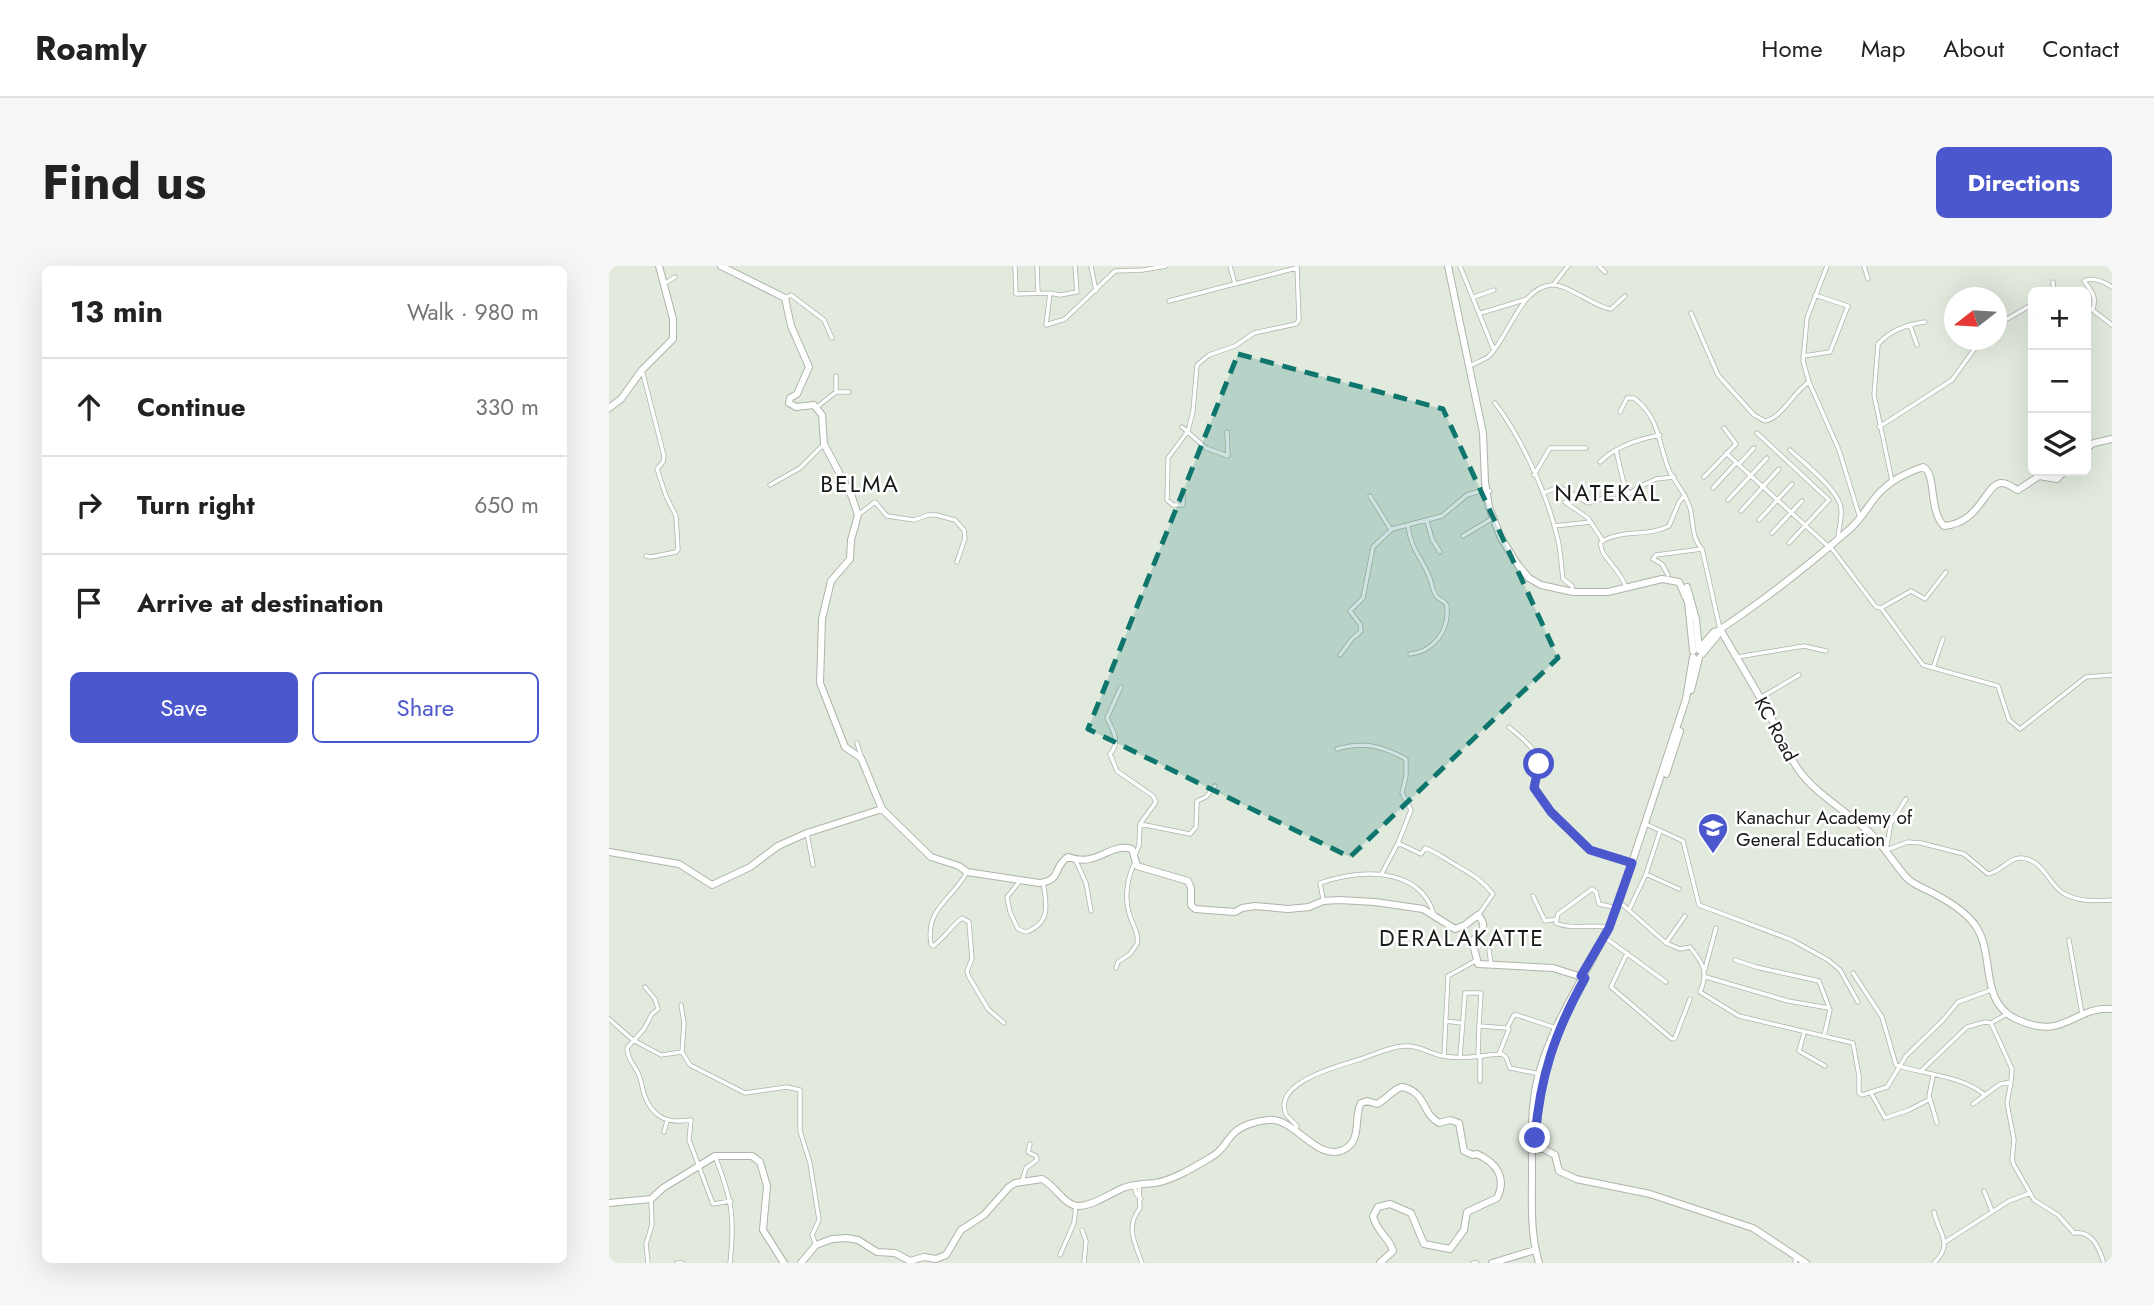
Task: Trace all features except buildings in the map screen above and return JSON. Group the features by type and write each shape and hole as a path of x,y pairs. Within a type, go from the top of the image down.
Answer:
{"main road":[{"path":"609,408 621,399 642,370 673,339 673,319 660,266"},
{"path":"721,266 785,298 791,326 809,367 797,394 790,398 789,403 796,407 811,404 817,407 823,422 824,444 859,515 851,540 850,559 831,581 822,619 820,683 845,747 861,758 882,809 931,857 960,866 967,872 1043,882 1050,881 1058,874 1063,861 1068,858 1084,862 1122,848 1132,849 1135,855 1134,864 1142,869 1188,881 1191,888 1191,905 1195,909 1235,912 1255,906 1288,909 1309,907 1323,901 1375,902 1423,909 1455,929 1478,915 1484,925 1481,935 1474,939 1478,964 1553,968 1583,977"},
{"path":"1450,266 1486,432 1488,491 1493,518 1507,548 1529,578 1541,585 1573,590 1626,586 1662,579 1679,582 1688,602 1697,654"},
{"path":"2091,445 2112,439"},
{"path":"1697,654 1714,632 1773,593 1860,519 1881,491 1914,470 1923,467 1930,474 1932,500 1938,520 1944,526 1958,524 1971,517 1991,487 1996,484 2008,485 2018,490 2039,476 2062,476"},
{"path":"1488,491 1501,530 1529,573 1546,584 1573,590"},
{"path":"1624,894 1686,699 1699,637 1688,588 1678,578 1668,575 1626,586"},
{"path":"1697,654 1717,636 1719,630"},
{"name":"KC Road","path":"1719,630 1737,657 1798,769 1886,850 1908,880 1946,901 1976,926 1981,937 1991,990 1996,1002 2007,1014"},
{"path":"1699,637 1708,639"},
{"path":"1541,1074 1583,977 1623,907 1632,863 1648,825 1659,786"},
{"path":"609,852 680,864 712,885 750,867 778,846 807,833 882,809"},
{"path":"1539,1263 1531,1214 1532,1110 1556,1028 1623,907"},
{"path":"2007,1014 2017,1020 2046,1028 2068,1023 2092,1011 2112,1009"},
{"path":"801,1263 816,1245 832,1239 846,1238 858,1240 877,1252 895,1253 911,1261 924,1257 945,1259 966,1225 984,1215 1009,1187 1022,1181 1042,1179 1055,1187 1066,1202 1086,1205 1137,1185 1166,1180 1223,1149 1236,1131 1254,1123 1282,1120 1325,1151 1342,1150 1356,1135 1357,1110 1361,1102 1377,1104 1389,1097 1396,1088 1402,1087 1418,1094 1434,1120 1439,1123 1450,1120 1459,1123 1464,1151 1483,1157 1498,1170 1502,1187 1497,1198 1468,1210 1464,1230 1450,1249 1424,1244 1411,1213 1390,1204 1378,1207 1373,1216 1375,1225 1392,1245 1393,1251 1380,1263"},
{"path":"1533,1150 1544,1150 1555,1155 1559,1171 1576,1179 1650,1194 1753,1227 1795,1260 1806,1263"},
{"path":"609,1203 651,1199 663,1188 715,1156 748,1155 760,1162 767,1186 763,1230 784,1263"},
{"path":"1492,1263 1535,1250"}],"street":[{"path":"1015,266 1016,294 1061,295 1077,292 1075,266"},
{"path":"1037,266 1038,293"},
{"path":"1091,266 1096,290"},
{"path":"1050,293 1047,325 1065,319 1115,271 1166,266"},
{"path":"1230,266 1235,284"},
{"path":"1461,266 1493,348"},
{"path":"1554,284 1567,266"},
{"path":"1599,266 1605,272"},
{"path":"1827,266 1807,318 1803,356 1809,382 1839,450 1860,519"},
{"path":"1864,266 1868,279"},
{"path":"1169,301 1297,267 1299,320 1296,324 1254,333 1235,346 1209,355 1197,365 1193,411 1188,431 1168,458 1167,499 1174,505 1183,505 1183,490"},
{"path":"664,284 675,277"},
{"path":"2112,287 2098,280 2084,281 2092,289 2095,298 2093,309 2112,325"},
{"path":"2053,282 2054,287"},
{"path":"1470,366 1490,355 1527,299 1538,288 1554,284 1611,309 1625,296"},
{"path":"1474,297 1494,290"},
{"path":"785,298 791,295 824,320 832,338"},
{"path":"1803,356 1830,352 1847,306 1815,295"},
{"path":"1481,313 1527,299"},
{"path":"2007,319 2028,307"},
{"path":"1691,313 1718,375 1754,415 1765,421 1773,419 1798,388 1809,382"},
{"path":"1892,484 1874,395 1878,344 1893,331 1925,322"},
{"path":"1910,325 1917,345"},
{"path":"1879,427 1952,380 1974,350"},
{"path":"642,370 664,456 663,462 657,468 676,516 678,549 676,552 655,557 646,556"},
{"path":"836,376 836,392"},
{"path":"817,407 836,392 849,392"},
{"path":"1620,412 1627,398 1634,398 1643,405 1660,435 1670,471 1690,506 1696,542 1702,549 1719,630"},
{"path":"1495,403 1518,436 1543,493 1554,526 1563,579 1573,590"},
{"path":"1182,427 1206,448 1228,456 1227,432"},
{"path":"1704,477 1736,444 1724,428"},
{"path":"1757,432 1828,498 1828,502 1789,543"},
{"path":"1600,462 1616,450 1641,439 1660,435"},
{"path":"770,485 800,468 824,444"},
{"path":"1534,475 1550,448 1585,448"},
{"path":"1713,488 1754,448"},
{"path":"1616,450 1629,494"},
{"path":"1790,450 1820,477 1839,502 1841,511 1838,539"},
{"path":"1726,453 1829,547 1876,607 1881,608 1923,665 1998,687 2009,720 2020,729 2086,677 2112,675"},
{"path":"1728,500 1767,458"},
{"path":"1741,511 1779,469"},
{"path":"1543,493 1559,487 1588,503 1604,498 1621,500 1657,479 1674,477"},
{"path":"1759,520 1792,484"},
{"path":"1370,496 1391,530 1442,516 1467,495 1488,491"},
{"path":"1626,586 1622,575 1603,554 1600,548 1603,541 1609,537 1664,528 1672,522 1679,502 1685,495"},
{"path":"1772,533 1802,501"},
{"path":"859,515 875,502 887,516 914,520 928,515 949,517 964,530 965,538 957,562"},
{"path":"1565,502 1591,522 1603,541"},
{"path":"1463,536 1493,518"},
{"path":"1427,521 1432,539 1440,552"},
{"path":"1554,526 1591,522"},
{"path":"1408,526 1411,544 1429,576 1435,594 1446,603 1447,608 1444,628 1438,640 1423,653 1410,654"},
{"path":"1340,655 1361,631 1360,624 1350,611 1363,598 1373,547 1392,528"},
{"path":"1668,575 1666,568 1653,559 1656,555 1702,549"},
{"path":"1881,608 1911,591 1925,600 1946,572"},
{"path":"1933,668 1943,639"},
{"path":"1737,657 1804,646 1826,651"},
{"path":"1760,698 1799,674"},
{"path":"1121,687 1107,718 1117,742 1110,754 1117,771 1153,796 1156,803 1140,824 1139,846 1135,855"},
{"path":"1509,727 1528,744 1538,758 1534,788 1551,812 1590,850 1632,863"},
{"path":"857,743 861,758"},
{"path":"1337,749 1357,743 1406,759 1402,793 1411,810 1382,873"},
{"path":"1140,824 1190,834 1196,827 1197,801 1206,797 1215,786"},
{"path":"1886,850 1891,823 1906,799"},
{"path":"1648,825 1682,841 1699,905 1792,940 1828,960 1840,970 1858,1002"},
{"path":"1623,907 1646,874 1660,830"},
{"path":"807,833 813,865"},
{"path":"1886,850 1908,842 1921,843 1964,854 1988,874 1994,873 2014,859 2024,858 2044,869 2066,895 2097,901 2112,900"},
{"path":"1398,843 1421,854 1425,848 1438,852 1456,866 1476,876 1493,894 1478,915"},
{"path":"1076,861 1086,883 1091,911"},
{"path":"1117,968 1118,962 1130,954 1137,944 1135,927 1128,911 1127,881 1134,864"},
{"path":"967,872 961,884 940,904 931,926 931,944 933,946 939,942 954,923 962,918 969,922 972,959 967,971 969,977 988,1009 1004,1023"},
{"path":"1323,901 1320,883 1337,878 1382,873 1423,891 1434,916"},
{"path":"1646,874 1679,889"},
{"path":"1021,879 1007,897 1018,929 1026,932 1040,924 1047,907 1043,882"},
{"path":"1609,928 1597,925 1562,926 1556,923 1556,919 1558,914 1592,889 1596,892 1599,904 1623,907 1665,943 1680,949 1690,947 1705,969"},
{"path":"1533,896 1545,921 1556,919"},
{"path":"1665,943 1685,916"},
{"path":"1716,928 1700,992 1728,1011 1754,1021 1853,1043 1859,1093 1862,1095 1887,1087 1906,1056 1958,1002 1991,990"},
{"path":"1607,939 1666,982"},
{"path":"2069,940 2083,1016"},
{"path":"1489,950 1491,966"},
{"path":"1627,953 1611,988 1672,1038 1675,1038 1690,999"},
{"path":"1444,1056 1448,976 1477,960"},
{"path":"1735,960 1819,981 1831,1016 1824,1036"},
{"path":"1853,973 1882,1017 1896,1065 1965,1083 1985,1095"},
{"path":"1705,976 1788,1001 1829,1008"},
{"path":"645,987 657,1003 658,1009 627,1048 628,1058 637,1072 645,1097 656,1114 667,1121 677,1123 691,1120 689,1140 713,1204 731,1201"},
{"path":"1460,1058 1465,993 1481,993 1480,1081"},
{"path":"681,1005 684,1023 682,1052 690,1065 745,1093 787,1087 800,1090 800,1131 810,1163 819,1220 812,1235 816,1245"},
{"path":"1920,1071 1967,1027 1974,1023 1991,1023 2007,1014"},
{"path":"1499,1054 1514,1015 1556,1028"},
{"path":"609,1019 632,1041 661,1055 682,1052"},
{"path":"1445,1021 1462,1023"},
{"path":"1991,1023 2012,1069 2007,1103 2014,1140 2012,1160 2033,1200 2058,1215 2074,1233 2085,1233 2092,1238 2104,1263"},
{"path":"1479,1026 1510,1027"},
{"path":"1804,1033 1798,1051 1825,1066"},
{"path":"1296,1132 1297,1126 1286,1114 1285,1104 1290,1092 1307,1078 1335,1066 1397,1047 1412,1046 1460,1058 1499,1054 1506,1057 1510,1068 1541,1074"},
{"path":"1933,1076 1929,1089 1937,1123"},
{"path":"1973,1104 2000,1084 2011,1082"},
{"path":"1871,1093 1885,1118 1930,1099"},
{"path":"664,1132 667,1121"},
{"path":"1022,1181 1025,1168 1037,1160 1036,1156 1028,1152 1030,1144"},
{"path":"715,1156 731,1201 733,1228 730,1263"},
{"path":"1137,1185 1141,1199 1140,1208 1133,1218 1132,1228 1142,1263"},
{"path":"1984,1191 1992,1211"},
{"path":"1945,1241 1992,1211 2030,1193"},
{"path":"647,1263 646,1244 652,1225 651,1199"},
{"path":"1060,1255 1074,1223 1076,1205"},
{"path":"1934,1212 1945,1241 1943,1254 1934,1263"},
{"path":"1082,1230 1086,1241 1084,1263"}],"highlighted area":[{"path":"1238,354 1443,409 1558,658 1350,857 1088,729"}],"place":[{"name":"Kanachur Academy of General Education","path":"1713,855"}],"district":[{"name":"BELMA","path":"860,484"},
{"name":"NATEKAL","path":"1608,493"},
{"name":"DERALAKATTE","path":"1462,938"}],"route":[{"path":"1535,1138 1543,1075 1552,1048 1585,978 1581,976 1609,928 1632,863 1590,850 1551,812 1534,788 1539,764"}]}
